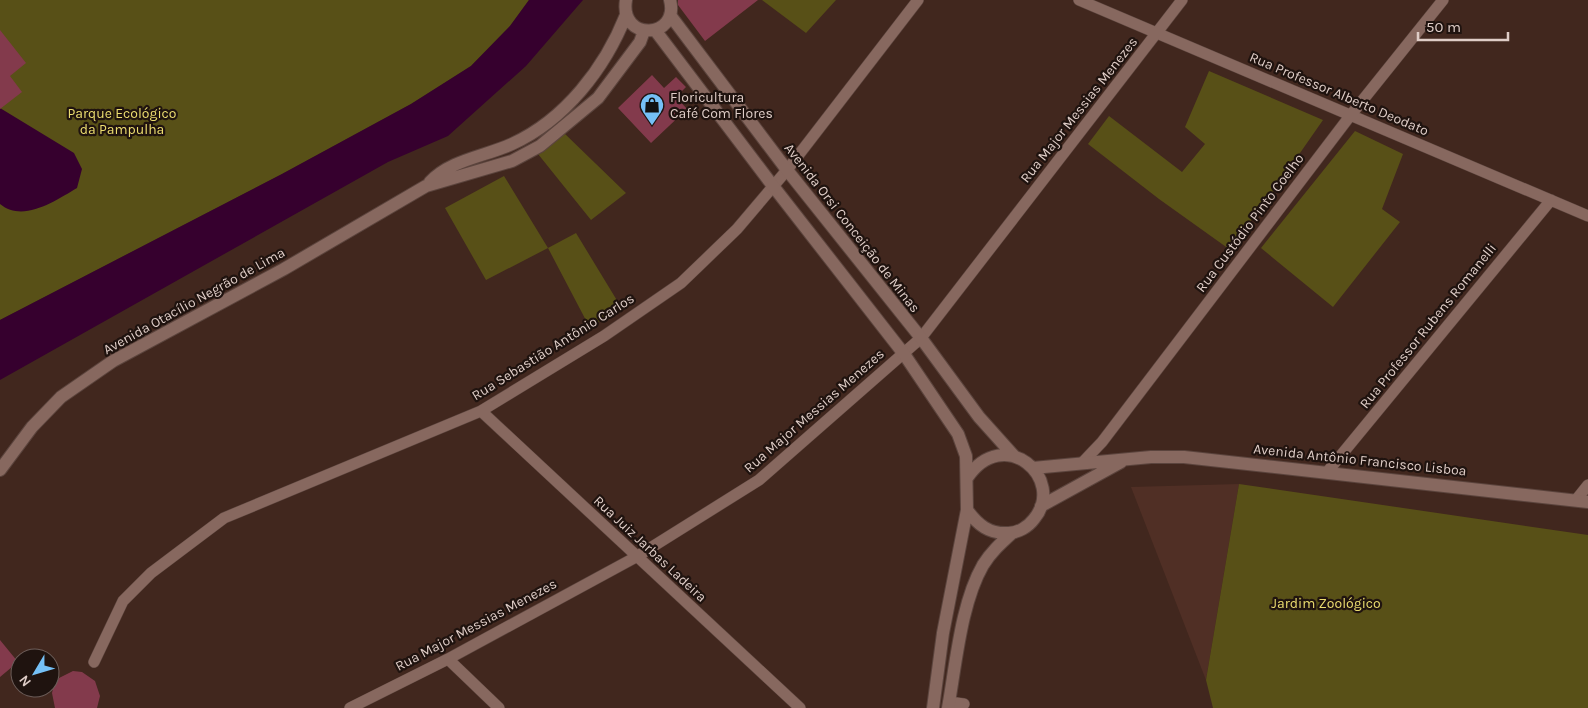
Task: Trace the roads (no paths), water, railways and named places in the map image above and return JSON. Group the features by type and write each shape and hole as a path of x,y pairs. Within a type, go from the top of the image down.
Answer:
{"street":[{"path":"626,0 626,15 635,26 650,30 904,354 958,434 966,456 967,510 943,633 933,708"},
{"path":"670,0 670,15"},
{"name":"Rua Sebastião Antônio Carlos","path":"94,662 124,602 151,573 224,518 481,411 604,336 681,283 712,255 787,170 918,0"},
{"name":"Rua Professor Alberto Deodato","path":"1079,0 1588,216"},
{"name":"Rua Major Messias Menezes","path":"350,708 448,659 636,557 759,480 921,338 1182,0"},
{"name":"Rua Custódio Pinto Coelho","path":"1082,463 1102,442 1350,116 1443,0"},
{"name":"Avenida Otacílio Negrão de Lima","path":"426,186 436,175 448,168 513,144 540,128 563,108 598,70 614,45 626,15"},
{"name":"Avenida Otacílio Negrão de Lima","path":"0,470 32,427 61,397 113,361 284,270 426,186 512,161 540,146 598,98 650,30 662,27 670,15"},
{"name":"Avenida Orsi Conceição de Minas","path":"670,15 787,170 921,338 979,417 1014,456"},
{"name":"Rua Professor Rubens Romanelli","path":"1328,471 1551,200"},
{"name":"Rua Juiz Jarbas Ladeira","path":"481,411 800,708"},
{"path":"964,704 949,705 969,596 983,565 995,548 1012,533 1030,524 1042,506 1042,486 1033,468 1014,456 1000,455 986,458 975,466 967,478"},
{"name":"Avenida Antônio Francisco Lisboa","path":"1033,468 1128,459 1184,457 1328,471 1582,501"},
{"name":"Avenida Antônio Francisco Lisboa","path":"1042,506 1128,459"},
{"path":"1582,501 1588,485"},
{"path":"967,510 975,521 985,529 998,534 1012,533"},
{"path":"448,659 498,708"}],"place":[{"name":"Floricultura Café Com Flores","path":"652,126"}],"park label":[{"name":"Parque Ecológico da Pampulha","path":"122,122"},
{"name":"Jardim Zoológico","path":"1326,603"}]}
